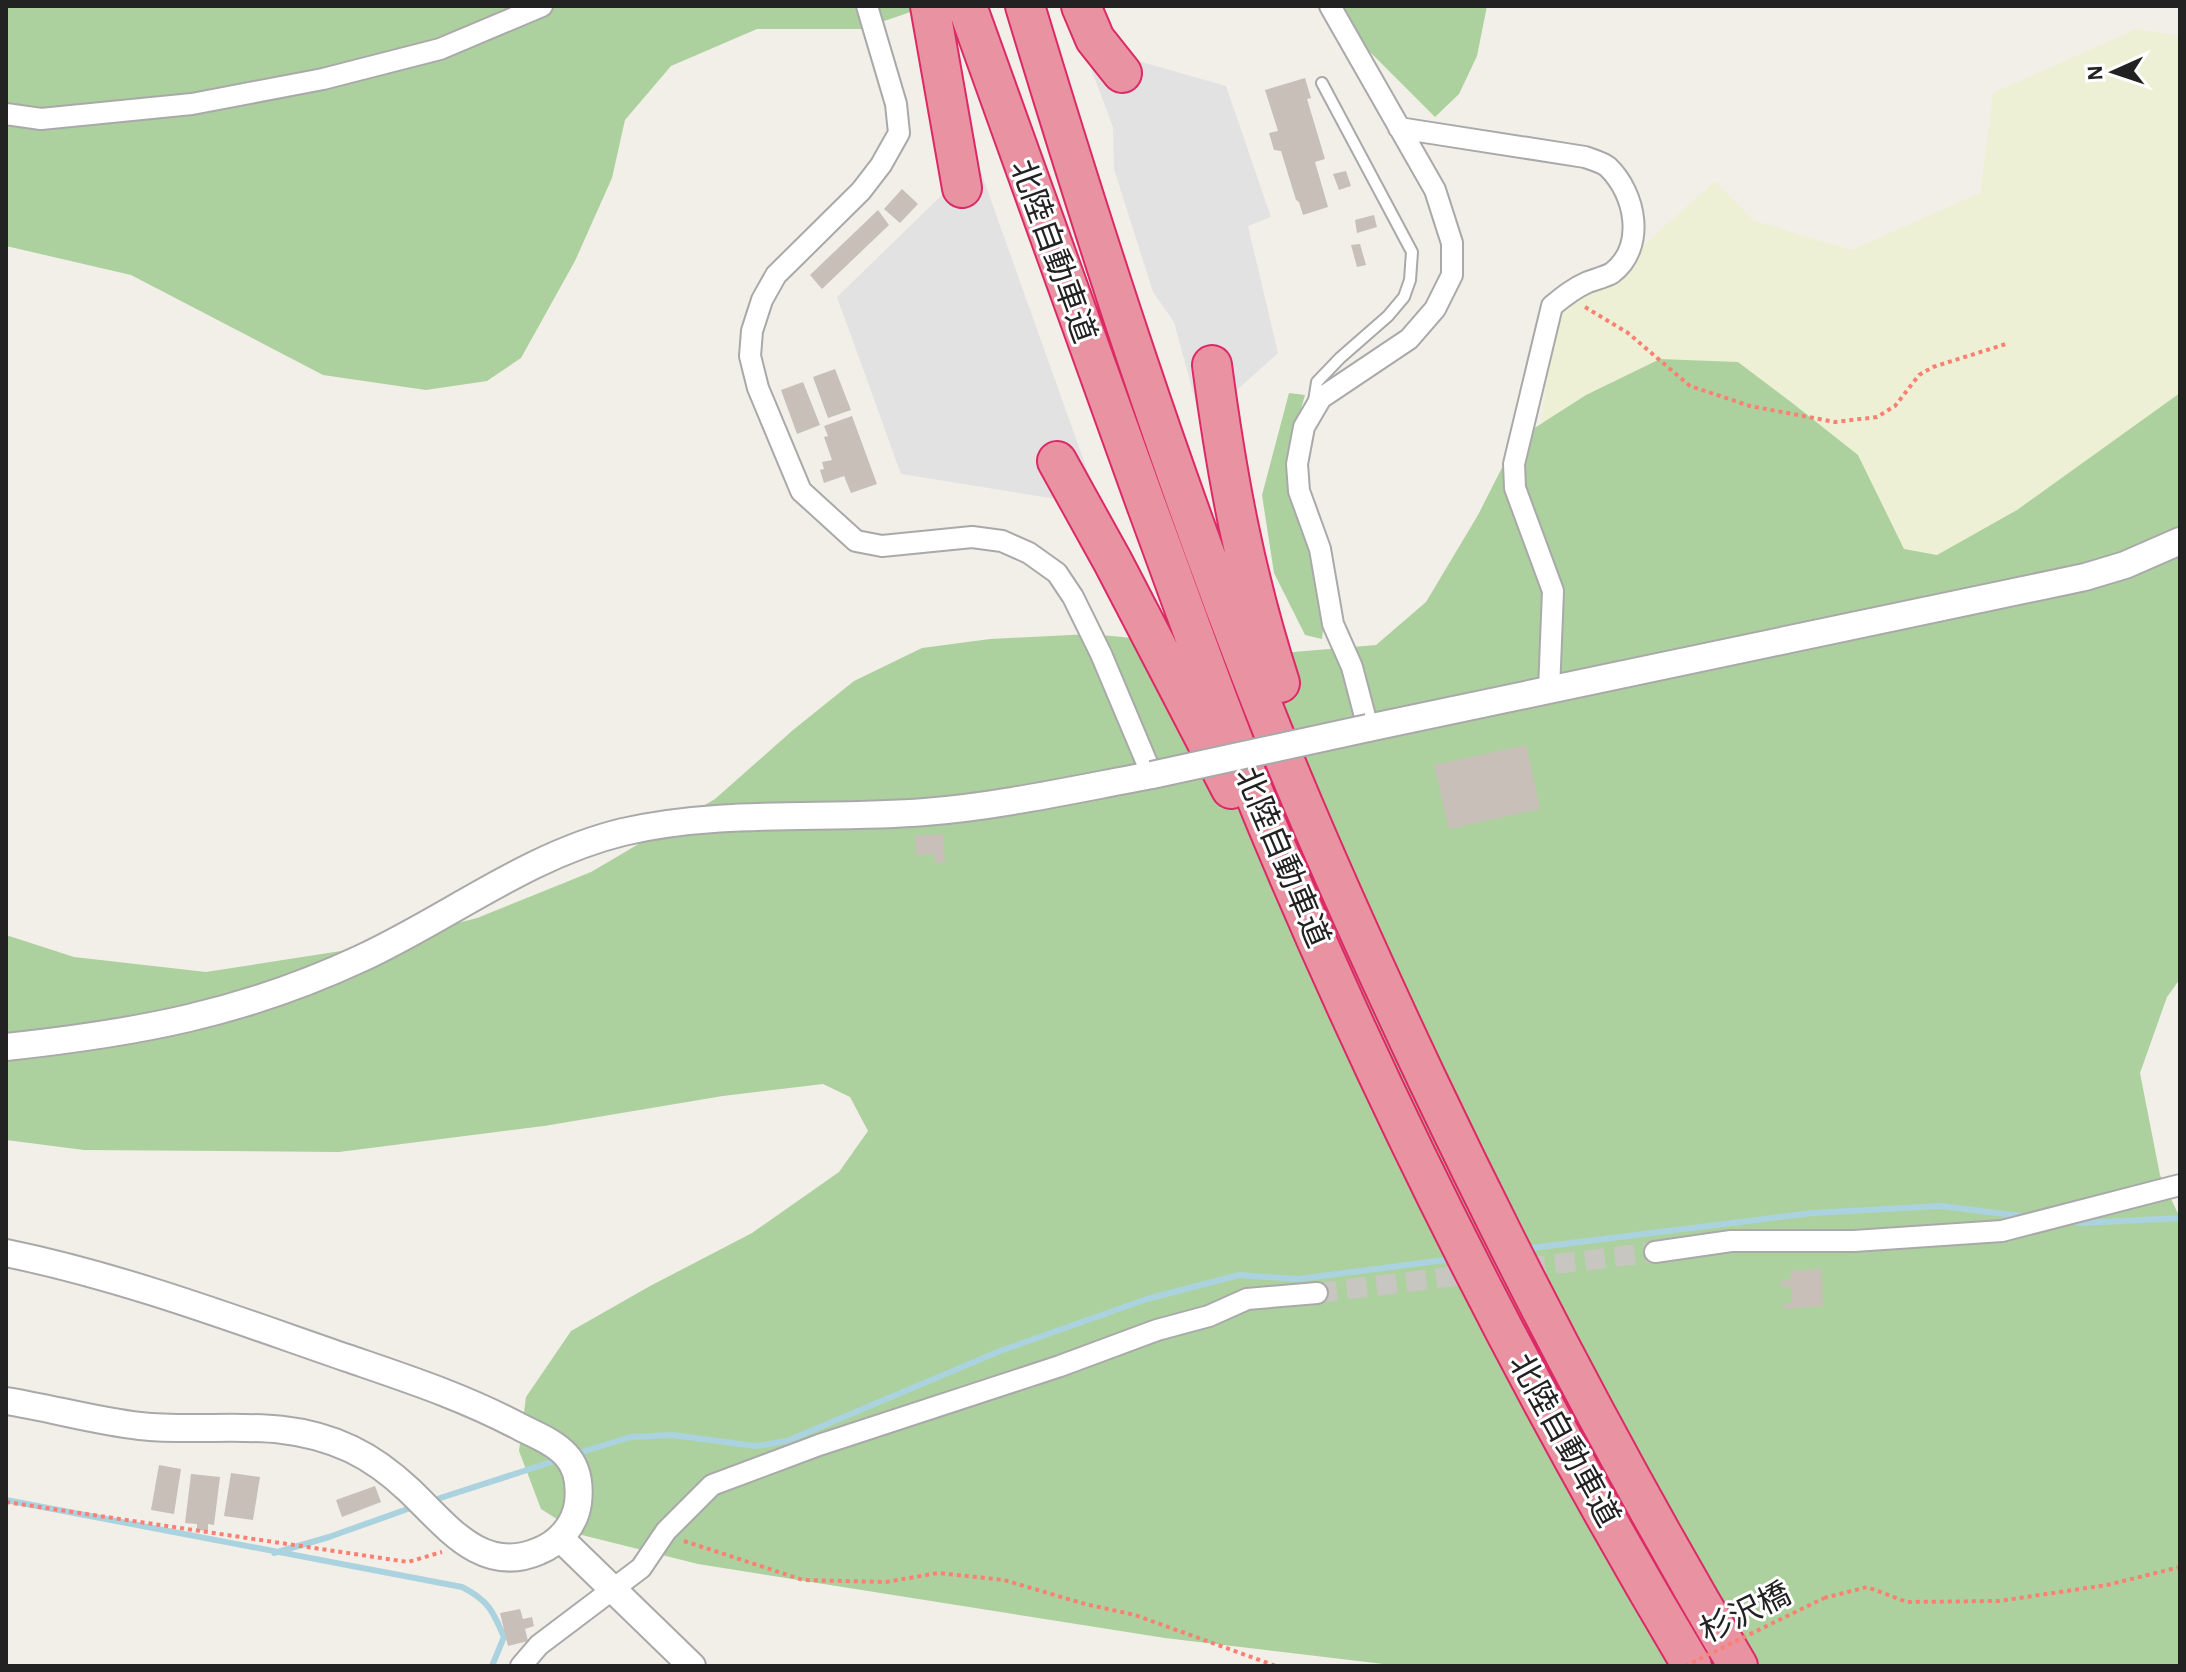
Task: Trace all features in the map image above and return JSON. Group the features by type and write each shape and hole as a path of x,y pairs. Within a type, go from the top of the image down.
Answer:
{"highway":[{"path":"930,6 962,188"},
{"name":"北陸自動車道","path":"967,6 1206,669 1271,835 1348,1011 1504,1328 1692,1666"},
{"name":"北陸自動車道","path":"1025,6 1106,268 1154,410 1257,691 1385,989 1540,1311 1615,1451 1738,1666"},
{"path":"1081,6 1095,39 1122,73"},
{"path":"1212,365 1235,518 1264,634 1319,797 1461,1150"},
{"path":"1057,461 1348,1011"}],"street":[{"path":"6,114 41,119 177,106 323,79 440,49 542,6"},
{"path":"867,6 896,104 899,133 881,165 861,191 776,275 762,300 752,331 750,356 758,388 801,491 856,541 882,546 972,537 1002,541 1029,553 1057,573 1073,597 1101,654 1152,775"},
{"path":"1330,6 1435,190 1452,243 1452,275 1435,309 1409,339 1321,398 1304,427 1297,464 1299,491 1320,549 1333,624 1352,667 1368,728"},
{"path":"1399,128 1585,157 1605,164 1620,181 1629,198 1633,217 1632,238 1626,257 1610,274 1570,291 1552,306 1514,464 1515,488 1553,591 1549,690"},
{"path":"6,1047 102,1036 228,1010 363,957 540,861 622,832 711,819 981,807 1152,775 2085,577 2125,565 2180,541"},
{"path":"1655,1252 1731,1241 1854,1241 2002,1231 2180,1185"},
{"path":"6,1253 117,1280 455,1395 551,1443 566,1455 576,1473 580,1490 577,1511 560,1538 545,1549 527,1556 504,1559 486,1555 466,1544 381,1467 353,1450 324,1438 284,1428 142,1426 6,1401"},
{"path":"521,1666 539,1645 641,1568 666,1531 712,1485 819,1445 1060,1366 1157,1330 1209,1316 1247,1299 1317,1293"},
{"path":"560,1538 692,1666"}],"lane":[{"path":"1311,415 1317,382 1388,316 1404,297 1410,280 1412,252 1322,83"}],"path":[{"path":"1570,291 1587,309 1628,333 1690,386 1750,406 1835,422 1877,417 1895,406 1919,375 1933,367 2006,344"},
{"path":"6,1502 408,1562 466,1544"},
{"path":"666,1531 680,1540 803,1580 886,1582 938,1573 1004,1580 1135,1615 1276,1666"},
{"name":"杉沢橋","path":"1685,1666 1824,1598 1867,1587 1907,1602 1999,1601 2107,1585 2180,1567"}],"green space":[{"path":"6,6 928,6 861,29 757,29 671,66 625,120 612,178 575,261 521,358 487,381 426,390 323,375 131,275 6,246"},
{"path":"1324,6 1487,6 1477,56 1459,94 1435,117"},
{"path":"2136,29 2180,36 2180,541 1904,616 1536,465 1555,310 1628,259 1715,181 1753,220 1851,250 1980,193 1993,93"},
{"path":"1660,359 1738,362 1858,455 1904,549 1937,555 2017,510 2180,393 2180,979 2167,997 2140,1073 2160,1175 2180,1218 2180,1666 1400,1666 1165,1638 698,1564 582,1535 541,1509 519,1451 526,1397 571,1331 752,1233 839,1172 868,1131 850,1097 823,1084 723,1096 544,1126 339,1152 84,1150 6,1140 6,935 74,957 206,972 360,948 477,918 591,872 715,799 854,681 922,648 990,639 1090,634 1207,645 1258,655 1376,645 1426,602 1478,515 1516,440 1586,395"},
{"path":"1289,393 1305,395 1289,452 1288,489 1309,544 1324,622 1322,639 1305,635 1274,573 1262,495"}],"shaded area":[{"path":"1082,45 1226,86 1271,217 1248,226 1278,353 1201,422 1174,322 1153,292 1114,169 1113,127"},
{"path":"977,161 1100,506 901,474 837,297"}],"building":[{"path":"1305,78 1311,98 1307,99 1325,159 1315,162 1328,207 1303,215 1281,151 1274,150 1269,133 1278,131 1265,90"},
{"path":"1346,171 1351,186 1339,190 1333,174"},
{"path":"902,189 918,204 900,223 884,209"},
{"path":"878,210 889,225 822,289 810,275"},
{"path":"1374,215 1377,227 1357,233 1355,220"},
{"path":"1360,244 1366,265 1357,267 1351,245"},
{"path":"835,369 851,410 828,418 813,377"},
{"path":"803,382 820,425 797,434 781,390"},
{"path":"852,416 877,484 851,493 844,476 824,483 820,470 824,469 822,462 832,460 824,437 828,436 824,426"},
{"path":"1526,745 1540,809 1449,829 1434,765"},
{"path":"943,834 945,862 935,863 934,854 916,855 915,836"},
{"path":"1821,1269 1823,1306 1784,1309 1783,1304 1792,1303 1791,1287 1782,1288 1781,1281 1791,1280 1790,1271"},
{"path":"159,1465 181,1469 174,1514 151,1510"},
{"path":"231,1473 260,1477 253,1520 224,1516"},
{"path":"191,1474 220,1477 214,1525 208,1524 208,1531 197,1530 197,1524 185,1523"},
{"path":"375,1486 381,1502 342,1517 336,1500"},
{"path":"520,1609 523,1619 532,1617 534,1626 525,1629 528,1641 508,1646 500,1613"}],"waterway":[{"path":"1523,1249 1812,1213 1941,1206 2029,1217"},
{"path":"2068,1221 2180,1218"},
{"path":"575,1454 631,1437 672,1435 756,1446 787,1441 1000,1351 1147,1299 1239,1275 1298,1279 1453,1259"},
{"path":"431,1501 561,1459"},
{"path":"6,1500 462,1587 489,1607 504,1637 492,1666"},
{"path":"274,1553 416,1506"}],"tunnel":[{"path":"1317,1293 1655,1252"}]}
